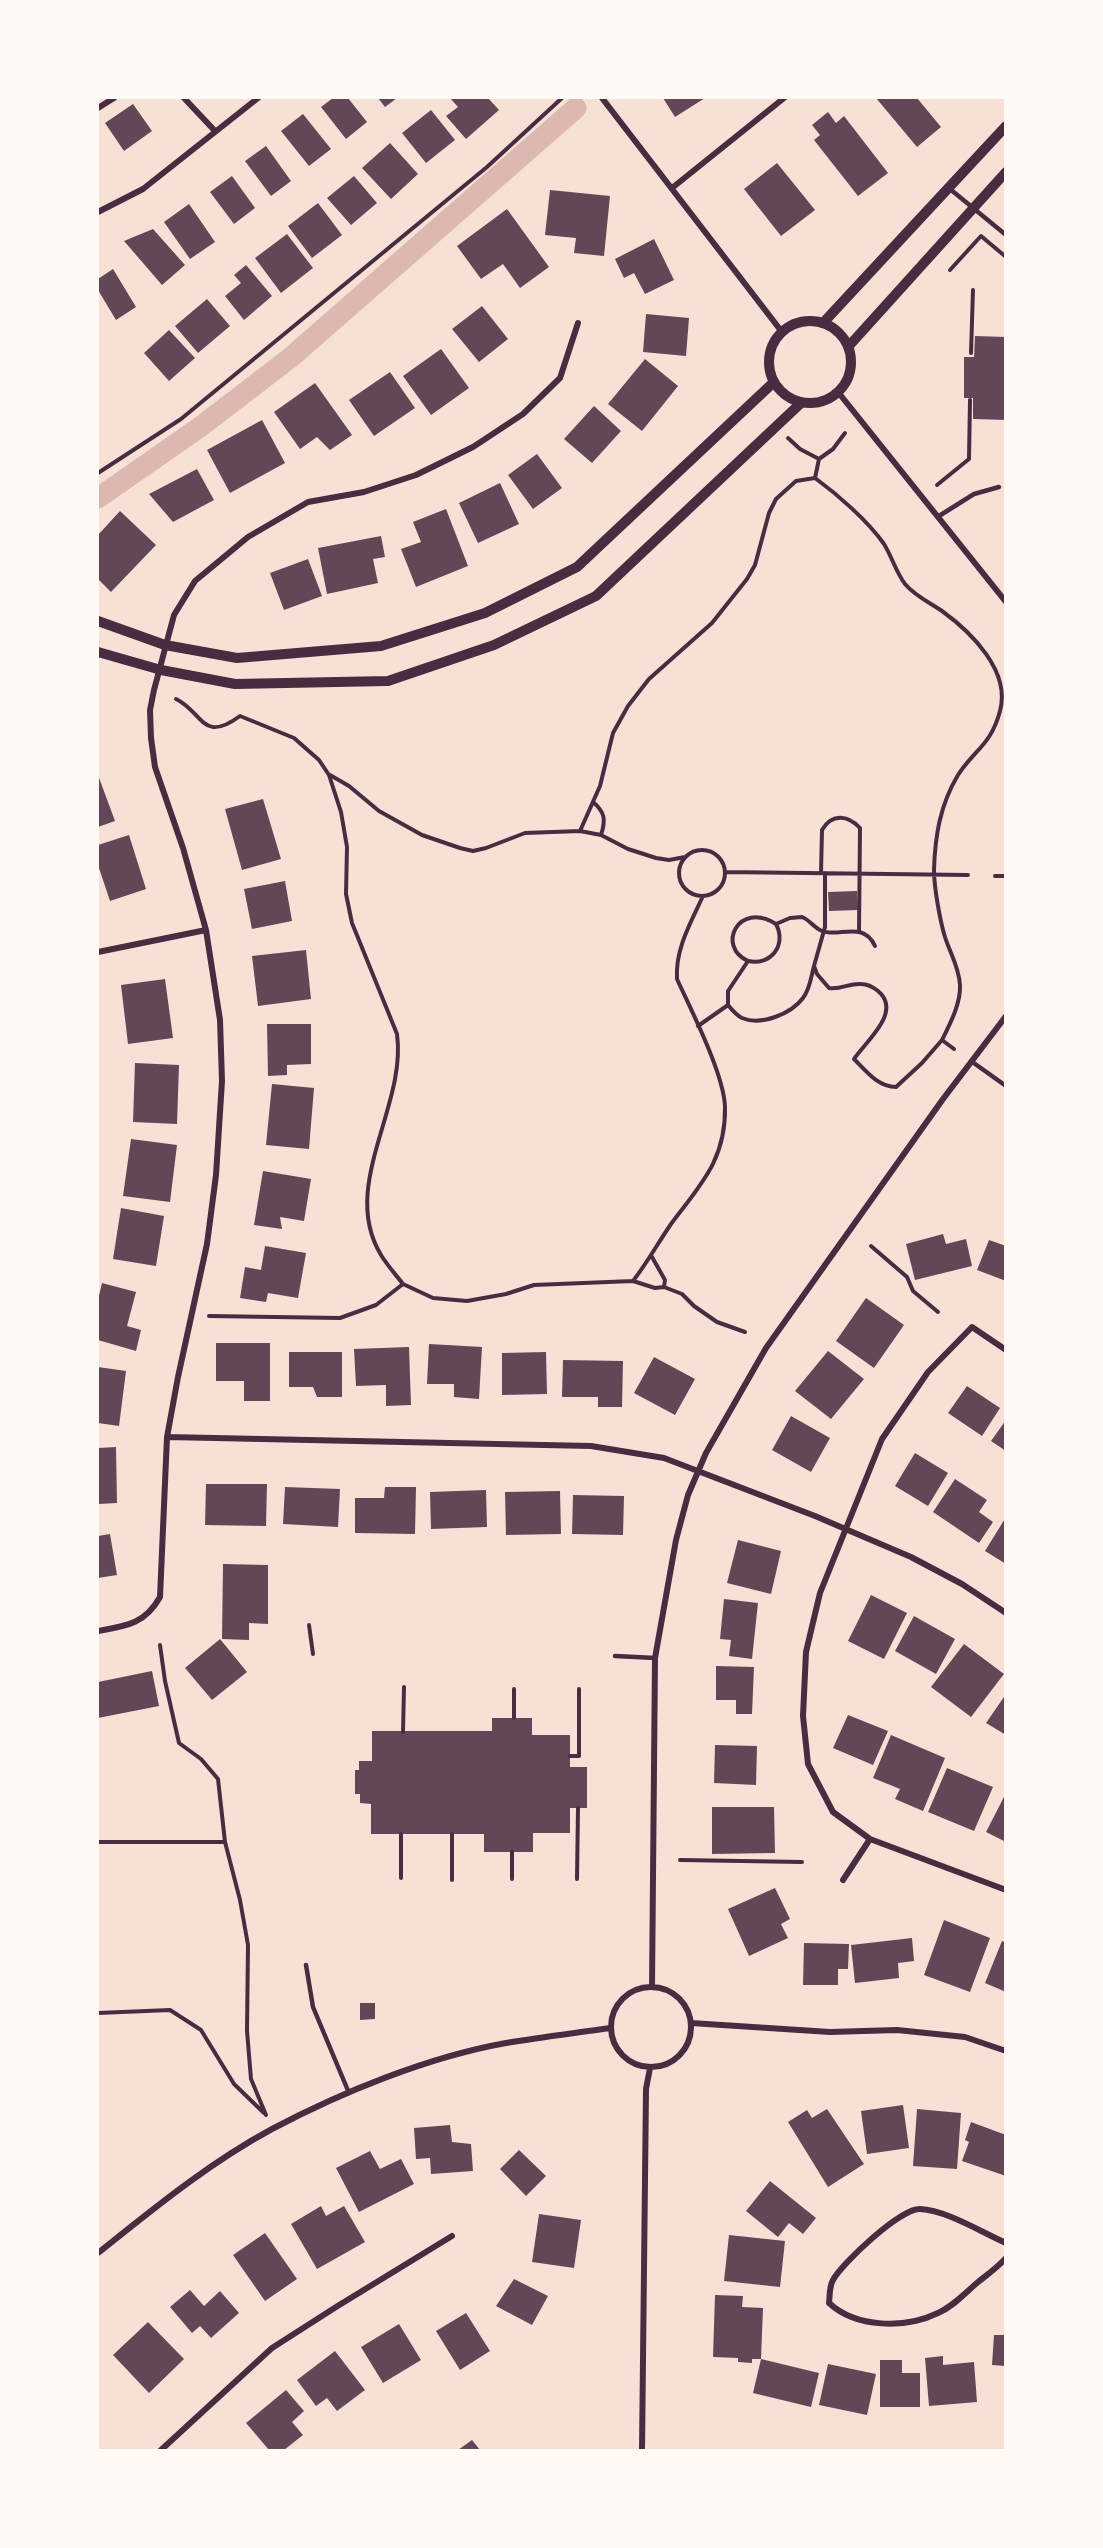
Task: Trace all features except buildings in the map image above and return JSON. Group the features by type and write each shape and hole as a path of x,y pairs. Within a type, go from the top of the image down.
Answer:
{"street":[{"path":"98,108 114,98"},
{"path":"184,98 215,131"},
{"path":"98,212 143,189 258,98"},
{"path":"602,98 782,332"},
{"path":"672,188 784,98"},
{"path":"823,323 1005,126"},
{"path":"848,346 1005,172"},
{"path":"801,322 823,323 842,336 848,346 851,358 850,370 846,382 838,392 821,401 802,402 791,398 774,382 769,362 771,351 782,332 801,322"},
{"path":"98,1631 140,1620 152,1611 160,1597 167,1437 207,1244 220,1127 222,1061 220,1020 207,930 183,848 155,766 150,710 174,615 195,581 248,537 308,502 364,492 416,474 473,447 523,414 560,378 578,323"},
{"path":"98,621 165,645 237,658 381,646 485,613 577,567 774,382"},
{"path":"838,392 939,516 1005,603"},
{"path":"98,652 160,670 235,684 388,681 494,645 596,596 802,402"},
{"path":"98,952 207,930"},
{"path":"651,1987 655,1658 676,1540 688,1495 706,1452 765,1348 1005,1016"},
{"path":"1005,1350 972,1327 928,1372 882,1440 820,1593 806,1652 803,1716 808,1764 833,1812 870,1839 1005,1890"},
{"path":"167,1437 591,1446 664,1458 845,1528 911,1557 962,1584 1005,1613"},
{"path":"843,1880 870,1839"},
{"path":"651,1987 674,1994 682,2002 691,2023 690,2037 685,2049 676,2060 664,2066 650,2068 637,2066 617,2050 610,2028 613,2013 619,2002 639,1988 651,1987"},
{"path":"691,2023 830,2032 897,2030 965,2037 1005,2051"},
{"path":"98,2253 189,2181 271,2129 349,2093 438,2060 505,2043 610,2028"},
{"path":"642,2451 646,2089 650,2068"},
{"path":"1005,2243 936,2211 917,2208 880,2232 841,2267 831,2283 829,2303 840,2312 859,2321 910,2322 937,2314 955,2304 1005,2258"},
{"path":"161,2451 272,2348 453,2236"}],"lane":[{"path":"949,188 1005,235"},
{"path":"939,516 974,494 999,487"},
{"path":"971,1061 1005,1086"},
{"path":"615,1656 655,1658"},
{"path":"306,1965 313,2007 349,2093"}],"path":[{"path":"98,473 181,419 487,167 562,98"},
{"path":"950,270 981,236 1005,257"},
{"path":"971,353 972,290"},
{"path":"937,485 969,459 970,400"},
{"path":"815,478 819,459 845,433"},
{"path":"788,438 800,449 819,459"},
{"path":"580,831 605,769 613,733 628,706 649,679 712,623 747,579 754,565 769,513 776,499 796,481 815,478 878,537 904,584 914,594 942,611 975,641 992,664 1002,692 1001,708 995,726 988,741 959,774 944,808 936,834 934,875 945,939 957,968 960,984 951,1022 942,1040 903,1082 896,1087 888,1087 874,1078 854,1059 884,1021 886,1012 881,994 863,984 847,986 840,990 829,988 817,974 814,966"},
{"path":"176,699 207,726 219,727 230,724 240,716 294,738 319,760 330,775 341,812 347,847 346,894 352,923 397,1034 400,1053 398,1071 377,1143 367,1198 368,1221 380,1255 404,1284 433,1298 467,1301 506,1294 534,1285 633,1281 655,1288 664,1287 682,1294 694,1306 717,1322 744,1332"},
{"path":"330,775 349,786 379,811 413,830 460,848 473,851 525,833 580,831 601,835 628,849 656,858 669,860 685,857 698,850 713,853 719,858 725,872 721,885 710,894 703,896 689,891 680,879 681,864 685,857"},
{"path":"593,802 601,808 605,822 601,835"},
{"path":"748,961 728,991 728,1005 737,1015 745,1019 772,1018 797,1005 804,997 825,927 822,830 831,819 840,817 854,821 860,828 859,933"},
{"path":"725,872 968,875"},
{"path":"995,876 1005,876"},
{"path":"633,1281 714,1166 719,1146 725,1107 723,1093 698,1026 677,979 676,965 679,951 703,896"},
{"path":"753,916 768,919 776,924 780,937 773,955 765,961 748,961 740,955 733,943 733,934 737,925 753,916"},
{"path":"776,924 790,918 802,917 823,932 859,933 868,936 875,945"},
{"path":"698,1026 728,1005"},
{"path":"942,1040 954,1048"},
{"path":"872,1246 907,1277 913,1291 938,1312"},
{"path":"652,1257 665,1280 664,1287"},
{"path":"209,1316 340,1318 376,1305 404,1284"},
{"path":"309,1625 313,1654"},
{"path":"98,2013 170,2010 201,2030 234,2084 266,2115 250,2079 246,2031 248,1945 240,1900 225,1842 218,1779 201,1759 180,1743 165,1681 160,1645"},
{"path":"403,1732 404,1688"},
{"path":"514,1689 514,1718"},
{"path":"570,1756 579,1756 579,1689"},
{"path":"577,1879 578,1808"},
{"path":"400,1878 401,1834"},
{"path":"452,1834 452,1880"},
{"path":"98,1842 225,1842"},
{"path":"512,1852 512,1879"},
{"path":"680,1860 802,1863"}],"waterway":[{"path":"98,498 200,427 290,358 576,108"}]}
